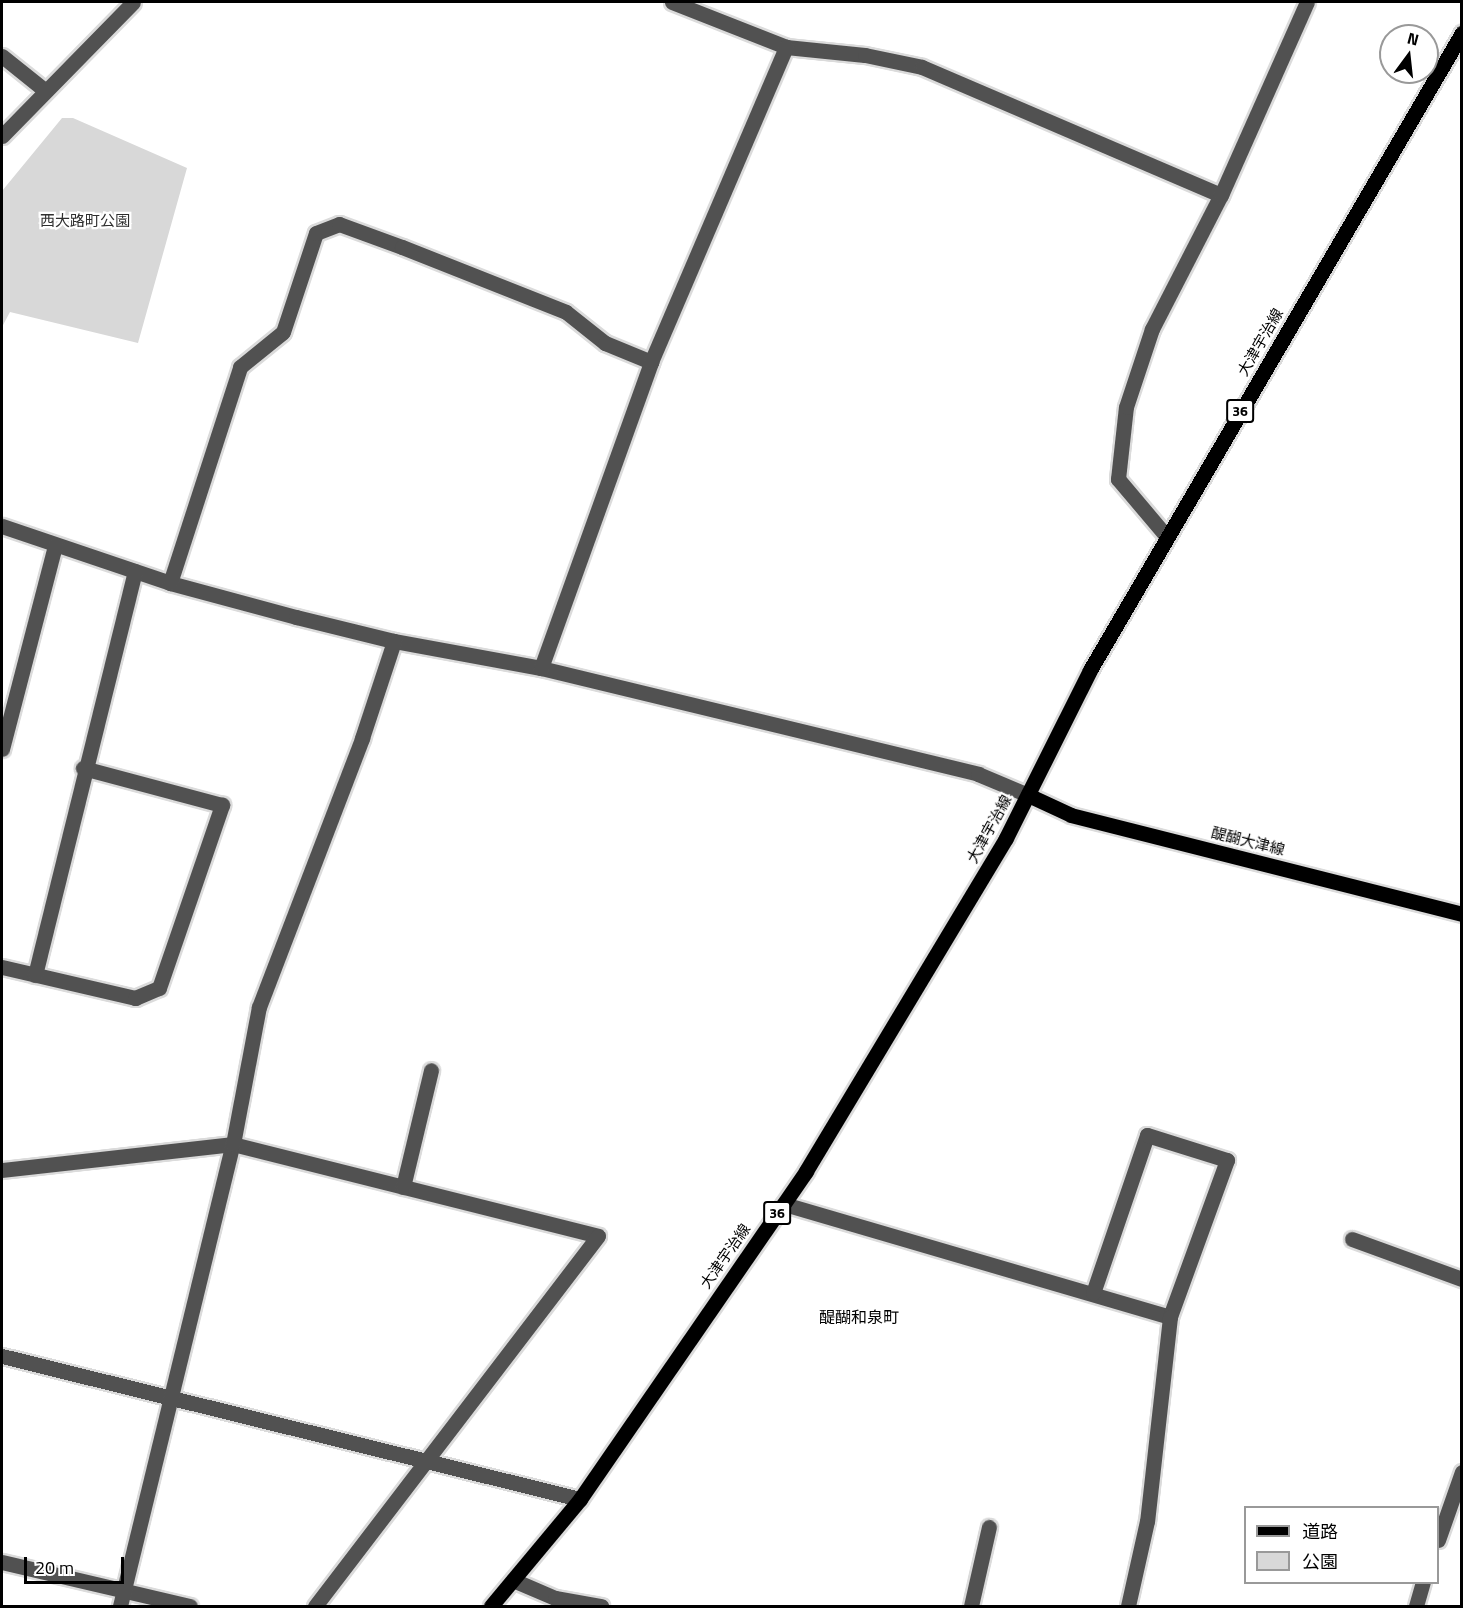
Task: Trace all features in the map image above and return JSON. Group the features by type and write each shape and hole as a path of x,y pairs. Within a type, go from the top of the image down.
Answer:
{"main road":[{"name":"大津宇治線","path":"491,1606 580,1499 784,1204 1006,838 1090,670 1461,33"},
{"name":"醍醐大津線","path":"1028,795 1071,815 1461,914"}],"street":[{"path":"2,136 43,89 133,2"},
{"path":"672,2 786,46 865,55 922,67 1221,195"},
{"path":"1167,537 1118,479 1126,407 1152,329 1221,195 1307,2"},
{"path":"541,668 651,362 786,46"},
{"path":"2,56 43,89"},
{"path":"170,583 240,367 284,332 316,233 339,224 402,247 566,312 604,343 651,362"},
{"path":"2,526 170,583 394,641 541,668 978,774 1028,795"},
{"path":"2,750 55,545"},
{"path":"34,975 83,768 135,571"},
{"path":"120,1606 233,1144 259,1007 362,738 394,641"},
{"path":"2,968 135,998 159,988 222,805 83,768"},
{"path":"403,1187 431,1070"},
{"path":"1093,1293 1147,1136 1227,1160 1170,1317 1147,1521 1128,1606"},
{"path":"2,1170 233,1144 598,1236 424,1460 315,1606"},
{"path":"784,1204 1170,1317"},
{"path":"1352,1239 1461,1279"},
{"path":"2,1356 580,1499"},
{"path":"1439,1534 1461,1472"},
{"path":"971,1606 989,1527"},
{"path":"2,1562 190,1606"},
{"path":"513,1580 555,1598 601,1606"},
{"path":"1416,1606 1422,1584"}],"green space":[{"name":"西大路町公園","path":"62,118 73,118 187,168 138,343 10,312 2,327 2,191"}],"district":[{"name":"醍醐和泉町","path":"859,1317"}]}
